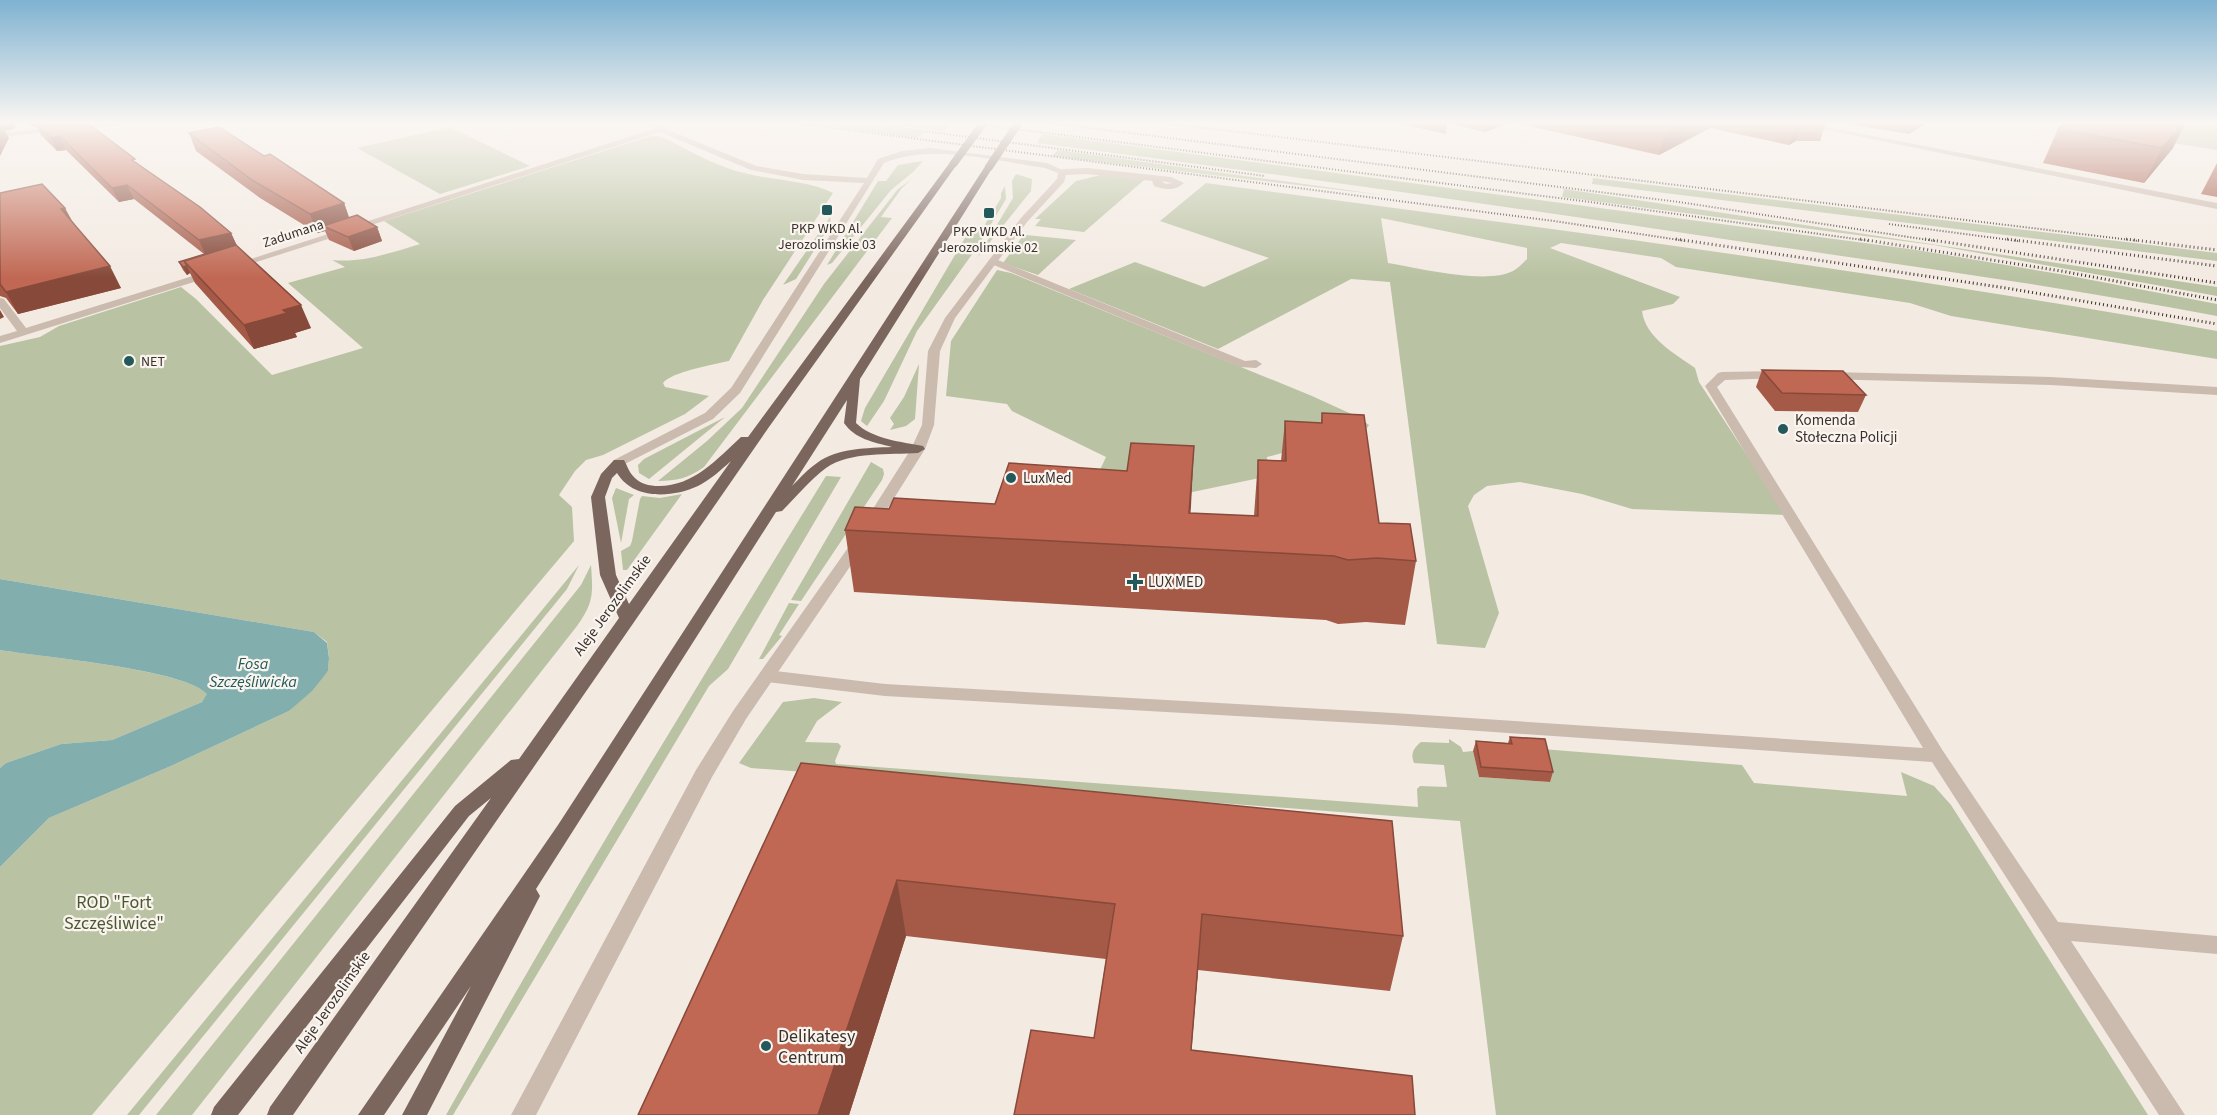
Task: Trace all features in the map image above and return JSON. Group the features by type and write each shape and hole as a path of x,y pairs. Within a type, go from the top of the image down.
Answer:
{"main road":[{"name":"Aleje Jerozolimskie","path":"279,1115 764,424 946,174"},
{"path":"370,1115 565,830 985,174"},
{"path":"855,378 850,423 852,428 865,435 918,449"},
{"path":"628,620 608,575 598,497 606,477 619,463 628,479 645,488 680,487 699,481 764,424"},
{"path":"756,529 822,465 831,460 854,455 918,449"},
{"path":"223,1115 462,811 534,752"},
{"path":"414,1115 565,830"}],"street":[{"name":"Zadumana","path":"0,340 516,174"},
{"path":"787,174 870,181"},
{"path":"619,463 633,453 709,416 725,403 736,390 874,174"},
{"path":"523,1115 703,775 739,715 857,546 918,449 928,425 932,364 939,336 1024,220 1061,180 1063,174"},
{"path":"1110,174 1156,180"},
{"path":"2055,174 2217,206"},
{"path":"993,261 1244,365 1256,364"},
{"path":"0,301 24,333"},
{"path":"1793,375 1722,376 1711,386 1937,756 2054,930 2173,1115"},
{"path":"1816,376 2051,381 2217,391"},
{"path":"767,676 885,690 1393,719 1937,756"},
{"path":"2054,930 2084,935 2217,945"}],"green space":[{"path":"404,174 504,174 440,194"},
{"name":"ROD \"Fort Szczęśliwice\"","path":"532,174 748,174 801,183 833,193 763,300 729,361 675,375 663,383 665,387 709,396 685,414 603,455 586,460 575,471 559,495 572,507 574,541 92,1115 0,1115 0,867 49,818 171,766 289,711 328,671 329,657 327,642 314,632 0,579 0,346 40,337 59,326 181,287 196,299 272,375 363,348 288,283 345,267 332,260 366,259 420,244 384,221"},
{"path":"891,174 911,174 891,190 832,263 827,265 878,181 886,181"},
{"path":"1016,174 1032,179 1031,191 977,258 1013,198 1012,181"},
{"path":"1205,174 1232,174 1383,195"},
{"path":"1271,174 1344,174 1917,250 2217,304 2217,316 1917,267"},
{"path":"1101,175 1144,180 1084,232 1035,226 1041,219 1035,219 1076,181"},
{"path":"1593,178 2217,253 2217,261 1592,184"},
{"path":"912,179 902,188 881,217 892,218 704,467 682,478 658,481 707,441 742,408 824,284 898,189"},
{"path":"1206,183 1839,270 2091,309 2217,331 2217,359 1951,316 1910,303 1676,267 1661,258 1561,243 1550,248 1680,297 1673,304 1642,311 1644,320 1662,344 1695,368 1699,382 1786,515 1632,509 1582,494 1520,482 1487,486 1474,495 1468,506 1499,613 1485,648 1437,644 1390,282 1351,279 1218,349 1069,289 1135,262 1204,287 1269,258 1160,221","holes":["1381,218 1527,248 1527,259 1513,271 1501,275 1469,276 1388,263"]},
{"path":"1005,186 1006,199 978,246 917,331 884,401 867,426 861,421 865,408 972,226 984,226 1001,198"},
{"path":"1564,189 2217,287 2217,296 1934,245 1562,197"},
{"path":"830,217 831,224 796,279 783,285"},
{"path":"1026,235 1076,240 1038,275 1003,263 1022,237"},
{"path":"997,270 1011,273 1312,396 1358,417 1369,425 1365,431 1267,457 1269,476 1159,499 1086,500 1106,457 1012,411 1007,404 946,396 951,341"},
{"path":"919,364 915,419 906,426 890,430 894,424 890,418 904,397"},
{"path":"725,417 649,479 639,473 638,465 644,459"},
{"path":"871,462 883,469 882,480 801,601 791,600"},
{"path":"826,476 841,477 728,669 709,686 453,1115 446,1115 633,794"},
{"path":"616,488 634,495 629,499 621,543 612,498"},
{"path":"682,494 627,570 623,570 621,551 630,546 632,541 642,496 660,498"},
{"path":"579,565 567,589 139,1115 127,1115"},
{"path":"591,565 591,597 587,610 577,626 192,1115 156,1115 581,585"},
{"path":"789,603 799,604 779,635 782,636 763,659 759,659"},
{"path":"0,650 142,671 194,685 208,694 202,702 112,740 61,744 6,763 0,768"},
{"path":"814,698 842,702 817,721 805,742 838,743 841,746 836,764 1418,807 1417,789 1420,786 1447,787 1444,765 1414,763 1413,751 1421,742 1449,743 1449,739 1461,747 1463,752 1473,751 1479,777 1550,782 1542,749 1742,765 1754,783 1907,796 1901,772 1934,786 1951,805 2148,1115 1496,1115 1460,821 751,768 739,763 783,702"}],"water":[{"name":"Fosa Szczęśliwicka","path":"0,579 314,632 327,643 328,671 312,691 289,711 171,766 49,818 0,867 0,768 6,763 61,744 112,740 202,702 207,694 193,685 142,671 0,650"}],"building":[{"path":"98,174 152,174 200,207 231,233 199,240 127,185 112,188"},
{"path":"244,174 300,174 344,203 310,214"},
{"path":"42,184 65,208 61,209 110,266 6,292 0,284 0,193"},
{"path":"357,215 377,227 348,237 323,226"},
{"path":"236,245 301,305 283,310 287,313 244,325 184,261"},
{"path":"228,247 184,261 187,266 183,267 179,262"},
{"path":"1762,370 1843,371 1866,395 1782,393"},
{"path":"1322,413 1364,415 1379,523 1410,524 1416,561 1377,558 1348,560 1334,556 845,530 855,507 889,509 894,498 995,504 1009,463 1127,471 1131,443 1194,446 1189,513 1258,516 1258,460 1286,461 1285,421 1322,423"},
{"path":"1510,737 1545,739 1553,772 1481,767 1476,741 1512,744"},
{"path":"801,763 1392,821 1403,936 1202,914 1191,1050 1412,1076 1415,1115 1014,1115 1031,1030 1094,1038 1115,904 897,880 818,1115 638,1115"}],"railway":[{"path":"1190,174 1554,221 1686,241"},
{"path":"1250,174 1265,176"},
{"path":"1370,174 1870,241"},
{"path":"1456,174 1679,202 1935,241"},
{"path":"1586,174 2139,241"},
{"path":"1889,224 2018,241"},
{"path":"1676,239 2006,288 2217,324"},
{"path":"1860,239 2061,271 2217,300"},
{"path":"1925,239 2217,283"},
{"path":"2007,239 2217,266"},
{"path":"2126,239 2217,250"}],"place":[{"name":"PKP WKD Al. Jerozolimskie 03","path":"827,210"},
{"name":"PKP WKD Al. Jerozolimskie 02","path":"989,213"},
{"name":"NET","path":"129,361"},
{"name":"Komenda Stołeczna Policji","path":"1783,429"},
{"name":"LuxMed","path":"1011,478"},
{"name":"LUX MED","path":"1135,582"},
{"name":"Delikatesy Centrum","path":"766,1046"}]}
